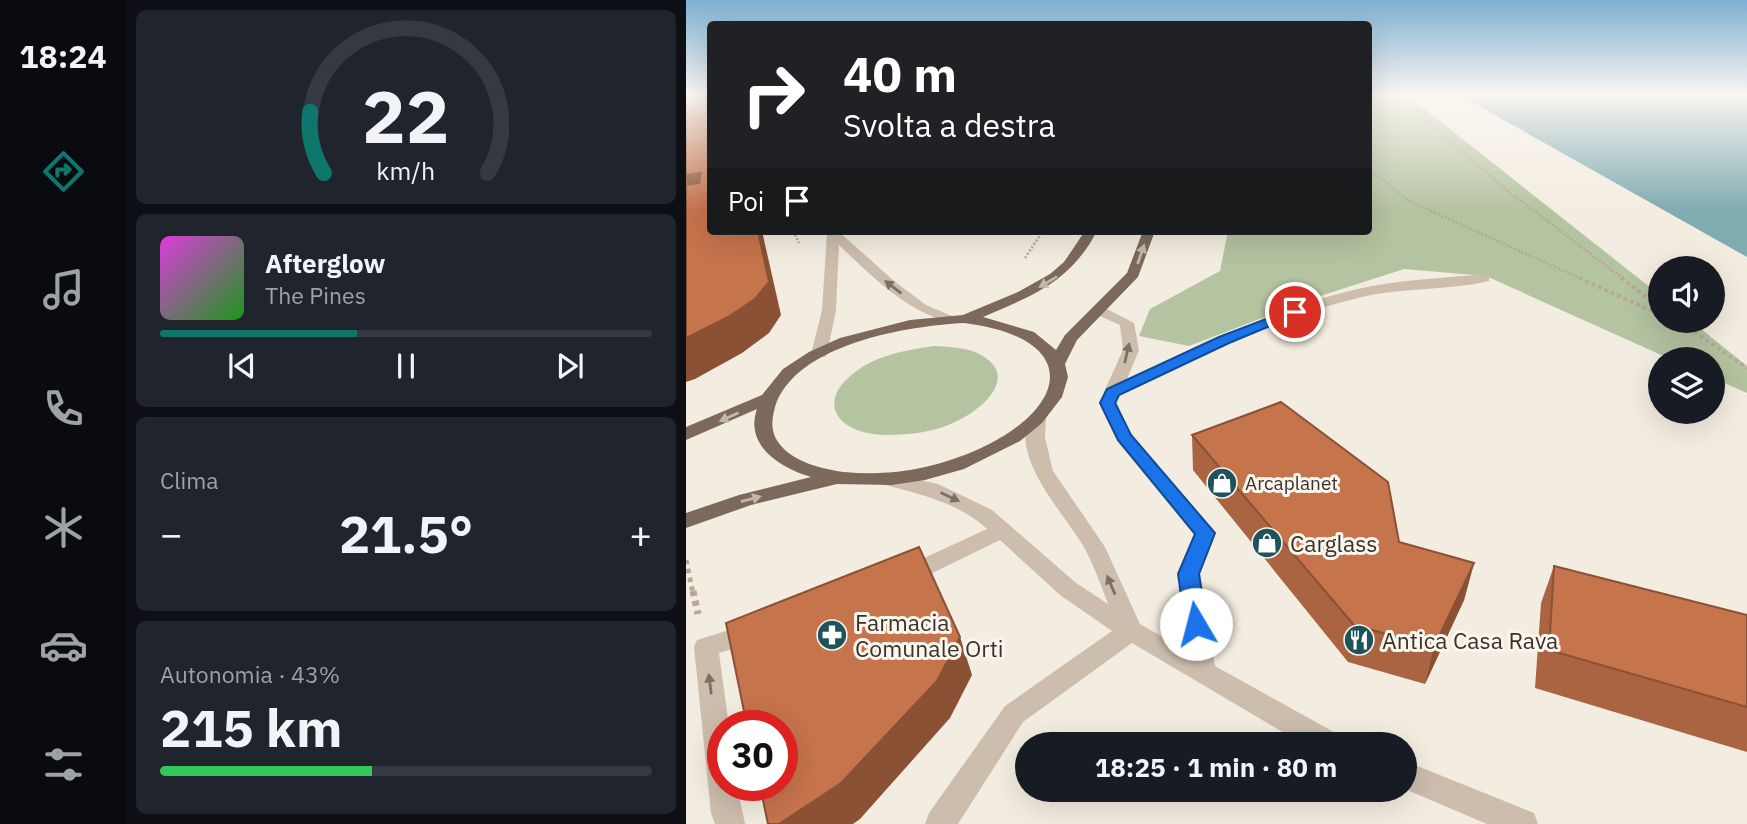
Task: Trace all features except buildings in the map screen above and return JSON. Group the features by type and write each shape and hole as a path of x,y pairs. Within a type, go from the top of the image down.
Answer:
{"main road":[{"path":"958,319 1052,280 1079,253 1089,235"},
{"path":"1057,364 1070,338 1133,274 1148,235"},
{"path":"958,319 998,323 1025,332 1045,346 1057,364 1058,379 1054,394 1037,418 1007,441 981,455 935,470 885,478 838,477 800,467 774,450 763,429 764,412 771,397 790,374 819,354 877,330 902,324 958,319"},
{"path":"686,434 771,397"},
{"path":"686,521 746,500 838,477"}],"street":[{"path":"819,354 829,310 832,235"},
{"path":"835,235 889,284 921,308 958,319"},
{"path":"1112,392 1224,340 1295,312 1359,293 1484,278"},
{"path":"1098,310 1127,323 1131,350 1108,403 1124,437 1205,533 1189,574 1203,673"},
{"path":"1037,418 1036,442 1041,470 1093,543 1131,631"},
{"path":"885,478 931,488 985,515 1068,589 1131,631 1308,732"},
{"path":"884,586 1003,530"},
{"path":"730,824 726,813 706,647 771,628"},
{"path":"940,824 1014,714 1131,631"},
{"path":"1417,780 1522,824"}],"path":[{"path":"1442,134 1505,189 1648,298"},
{"path":"1372,171 1409,201 1648,309"},
{"path":"1694,333 1747,368"},
{"path":"686,560 706,647"}],"green space":[{"path":"1372,134 1457,134 1648,286 1648,333 1706,333 1723,347 1648,349 1486,276 1404,269 1314,298 1189,346 1139,336 1150,309 1220,271 1227,235 1372,235"},
{"path":"934,346 976,352 992,363 997,372 994,391 969,415 933,430 886,435 869,434 855,429 844,423 837,414 834,405 836,394 844,382 858,370 885,356"},
{"path":"1725,348 1747,366 1747,393 1725,383"}],"water":[{"path":"1529,134 1747,134 1747,257"}],"place":[{"name":"Arcaplanet","path":"1222,483"},
{"name":"Carglass","path":"1267,543"},
{"name":"Farmacia Comunale Orti","path":"832,635"},
{"name":"Antica Casa Rava","path":"1359,640"}],"route":[{"path":"1196,624 1189,574 1205,533 1124,437 1108,403 1112,392 1224,340 1295,312"}]}
